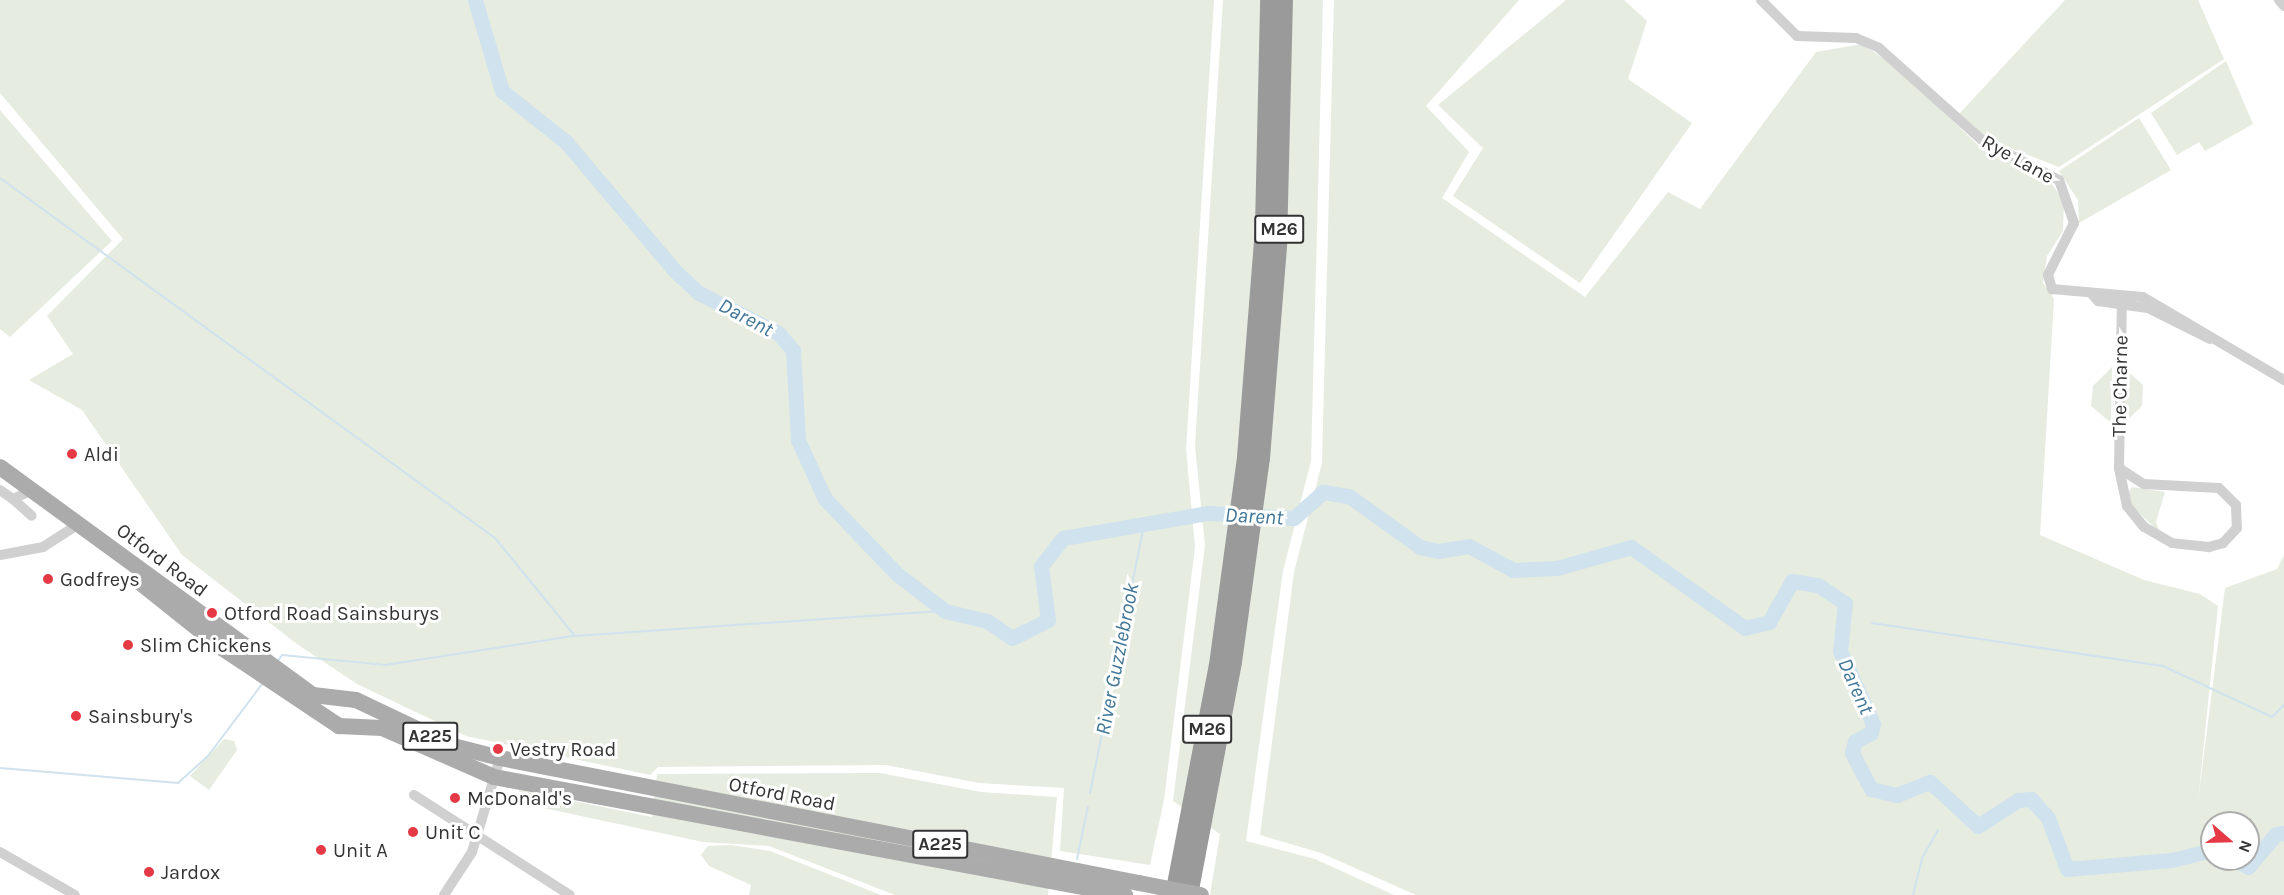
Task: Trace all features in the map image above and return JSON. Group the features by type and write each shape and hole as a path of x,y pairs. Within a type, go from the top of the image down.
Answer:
{"highway":[{"name":"M26","path":"1253,458 1264,227 1269,0"},
{"name":"M26","path":"1189,895 1240,562 1278,246 1284,0"},
{"name":"M26","path":"1174,895 1240,562"}],"main road":[{"name":"Otford Road","path":"0,467 34,488 79,524 313,695 344,699 453,746 500,758 1200,895"},
{"name":"Otford Road","path":"79,524 146,588 222,648 336,723 349,729 359,725 382,728 494,777 1125,895"},
{"path":"336,723 333,709 344,699"},
{"path":"359,725 363,707"}],"street":[{"name":"Rye Lane","path":"1761,0 1797,36 1856,39 1879,48 1982,140 2059,180 2074,223 2048,281 2057,291 2143,297 2216,337 2284,380"},
{"path":"2279,0 2284,6"},
{"path":"2091,293 2098,301 2148,308 2207,339 2216,337"},
{"name":"The Charne","path":"2119,468 2144,484 2218,488 2236,505 2237,528 2223,543 2209,547 2157,536 2127,506 2119,468 2121,304"},
{"path":"13,499 34,488"},
{"path":"0,490 32,516"},
{"path":"0,555 43,547 79,524"},
{"path":"444,895 472,852 475,832 500,758"},
{"path":"414,795 570,895"},
{"path":"0,852 75,895"}],"shaded area":[{"path":"0,0 1214,0 1186,449 1195,547 1164,800 1150,865 1060,851 1064,788 979,783 886,765 658,767 650,775 466,736 357,684 297,644 182,555 82,410 29,380 73,354 47,316 123,239 0,93"},
{"path":"1223,0 1323,0 1311,461 1283,571 1246,841 1315,859 1394,895 1210,895 1220,834 1173,801 1205,545 1195,446"},
{"path":"1334,0 1519,0 1426,106 1469,152 1442,198 1585,297 1668,192 1700,209 1816,52 1862,44 1896,67 1980,147 2047,177 2064,202 2063,231 2047,256 2043,283 2054,299 2040,535 2144,580 2200,594 2218,606 2198,801 2225,588 2277,569 2284,555 2284,895 1416,895 1321,853 1260,835 1294,572 1322,463"},
{"path":"1566,0 1624,0 1647,21 1628,79 1692,123 1580,283 1453,196 1483,148 1438,105"},
{"path":"2065,0 2198,0 2224,59 2059,167 1985,138 1958,115"},
{"path":"2226,61 2253,124 2205,151 2199,142 2177,155 2151,113"},
{"path":"0,110 112,241 10,337 0,329"},
{"path":"2139,118 2171,170 2079,223 2078,200 2059,171"},
{"path":"2112,367 2111,423 2091,406 2093,386"},
{"path":"2126,370 2143,385 2142,406 2124,423"},
{"path":"2132,487 2165,492 2156,522 2160,533 2132,506 2128,493"},
{"path":"224,739 234,741 237,750 209,790 190,776"},
{"path":"880,773 981,792 1057,797 1048,895 895,895 769,846 703,842 520,803 519,790 652,817 657,774"},
{"path":"731,845 770,851 881,895 749,895 751,885 709,866 701,855 708,846"}],"waterway":[{"name":"Darent","path":"475,0 502,91 566,142 674,270 699,293 778,333 793,350 798,440 825,499 897,574 945,611 987,621 1012,638 1048,620 1041,566 1063,538 1208,513 1294,518 1323,492 1349,496 1420,547 1438,551 1469,546 1513,570 1557,568 1631,547 1745,628 1769,622 1792,581 1818,585 1845,603 1840,651 1873,724 1871,733 1855,741 1852,753 1871,789 1897,795 1930,782 1978,826 2018,800 2031,799 2048,818 2067,869 2172,860 2200,853"},
{"path":"0,178 495,538 575,636 945,611"},
{"name":"River Guzzlebrook","path":"1090,793 1144,525"},
{"path":"1872,623 2163,666 2272,717 2284,705"},
{"path":"277,662 282,655 385,665 573,636"},
{"path":"0,768 178,783 208,756 262,684"},
{"name":"River Guzzlebrook","path":"1077,859 1088,807"},
{"path":"1913,895 1922,858 1938,830"},
{"name":"Darent","path":"2260,853 2276,834 2284,833"}],"place":[{"name":"Aldi","path":"72,454"},
{"name":"Godfreys","path":"48,579"},
{"name":"Otford Road Sainsburys","path":"212,613"},
{"name":"Slim Chickens","path":"128,645"},
{"name":"Sainsbury's","path":"76,716"},
{"name":"Vestry Road","path":"498,749"},
{"name":"McDonald's","path":"455,798"},
{"name":"Unit C","path":"413,832"},
{"name":"Unit A","path":"321,850"},
{"name":"Jardox","path":"149,872"}]}
